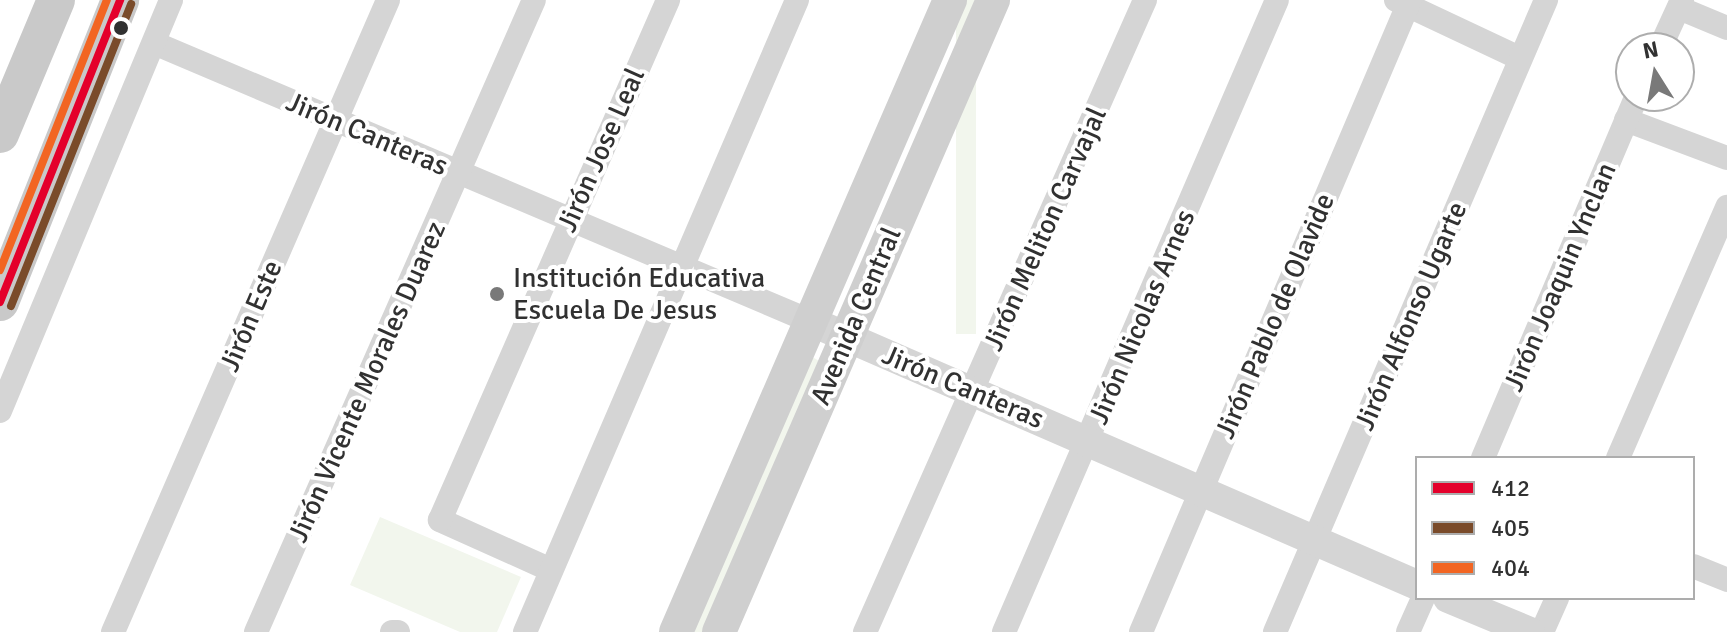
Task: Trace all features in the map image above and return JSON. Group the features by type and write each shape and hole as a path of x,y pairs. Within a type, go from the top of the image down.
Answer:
{"main road":[{"path":"0,134 56,0"},
{"path":"0,302 120,0"},
{"name":"Avenida Central","path":"676,632 950,0"},
{"name":"Avenida Central","path":"719,632 993,0"}],"street":[{"path":"0,411 171,0"},
{"name":"Jirón Este","path":"113,632 388,0"},
{"name":"Jirón Vicente Morales Duarez","path":"256,632 461,173 534,0"},
{"name":"Jirón Jose Leal","path":"551,570 440,520 668,0"},
{"path":"525,632 797,0"},
{"name":"Jirón Meliton Carvajal","path":"865,632 974,392 1145,0"},
{"name":"Jirón Nicolas Arnes","path":"1004,632 1090,442 1277,0"},
{"name":"Jirón Alfonso Ugarte","path":"1275,632 1546,0"},
{"path":"1404,2 1519,58"},
{"name":"Jirón Pablo de Olavide","path":"1141,632 1404,2"},
{"path":"1667,32 1680,4 1727,28"},
{"name":"Jirón Canteras","path":"154,43 810,321 1415,584"},
{"name":"Jirón Joaquin Ynclan","path":"1484,456 1630,112"},
{"path":"1626,120 1727,158"},
{"path":"1619,456 1727,207"},
{"path":"1695,567 1727,580"},
{"path":"1408,632 1422,600"},
{"path":"1453,600 1530,632"},
{"path":"1542,632 1556,600"}],"shaded area":[{"path":"956,0 976,0 976,334 956,334"},
{"path":"807,354 821,362 704,632 694,632"},
{"path":"380,517 521,577 497,632 460,632 350,585"}],"transit line":[{"name":"404","path":"0,270 107,0"},
{"name":"412","path":"0,302 120,0"},
{"name":"405","path":"11,306 131,4"}],"place":[{"name":"Institución Educativa Escuela De Jesus","path":"497,294"}]}
